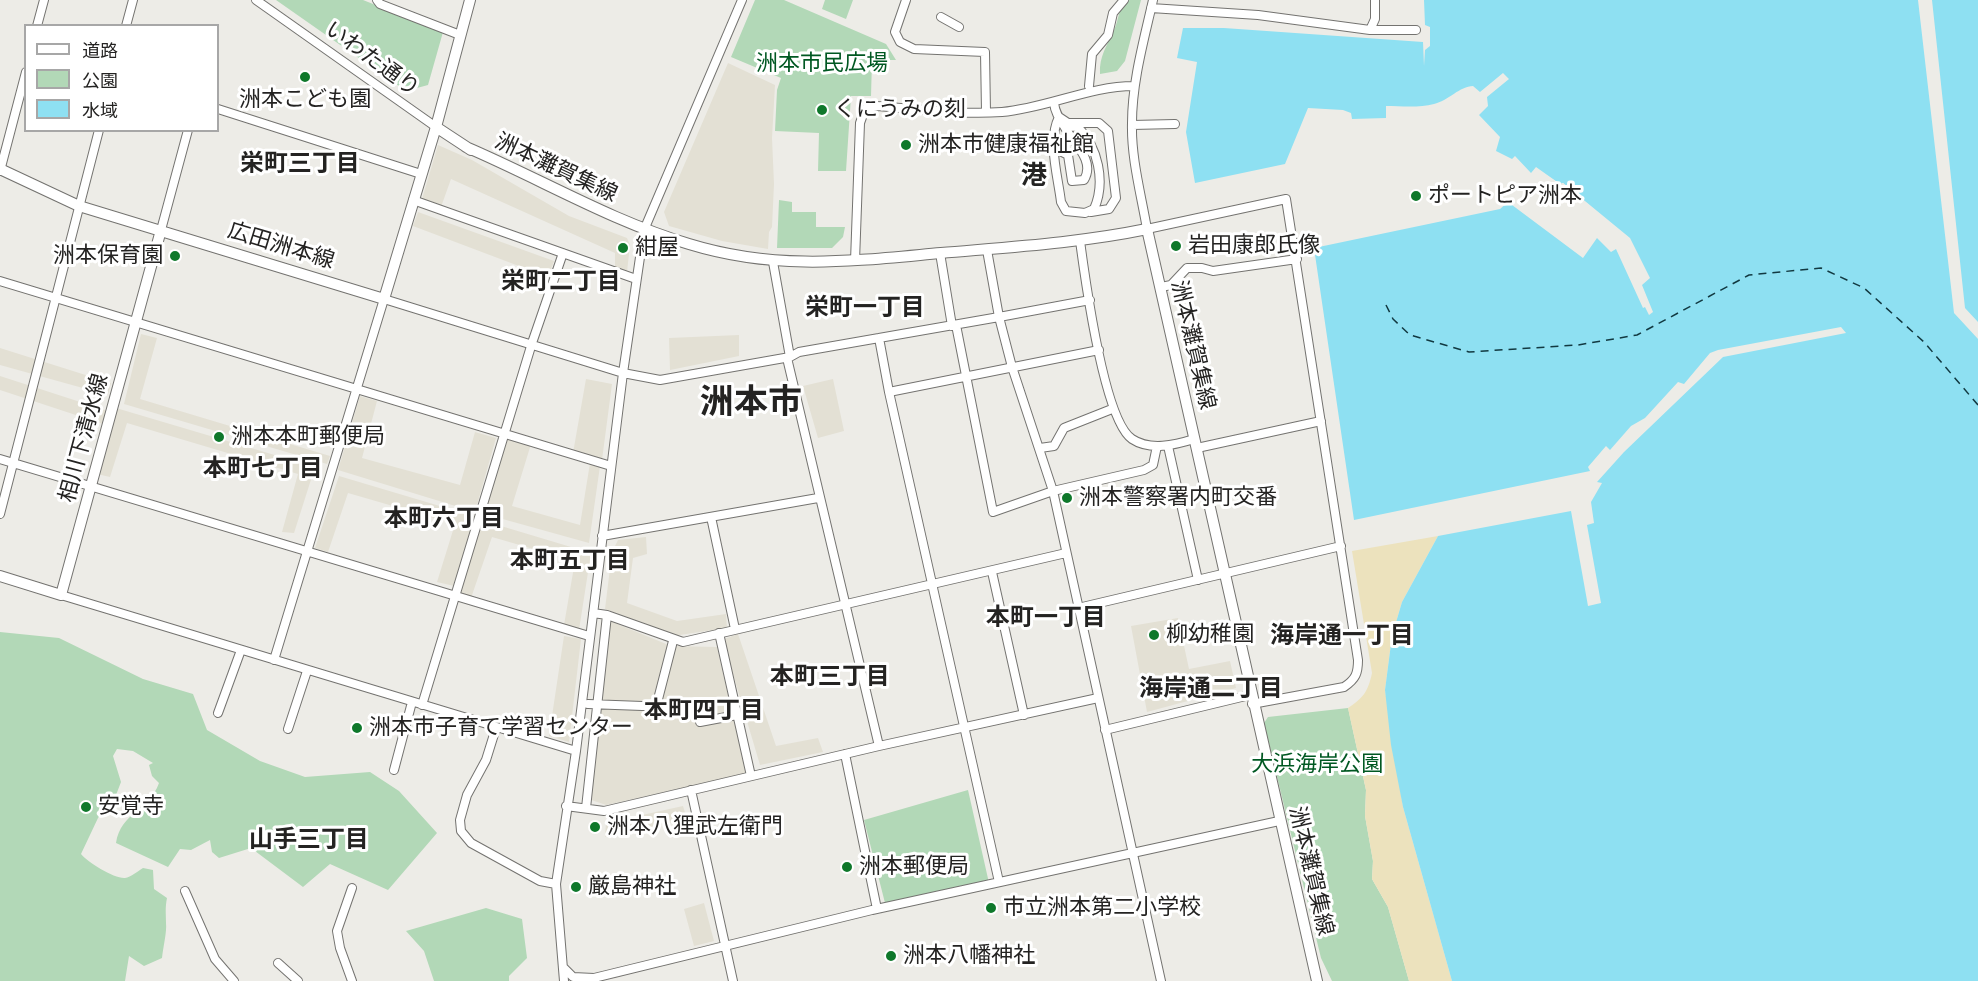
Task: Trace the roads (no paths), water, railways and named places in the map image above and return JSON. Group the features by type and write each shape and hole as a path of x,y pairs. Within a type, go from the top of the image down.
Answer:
{"main road":[{"path":"384,298 436,128 470,0"},
{"name":"洲本灘賀集線","path":"436,128 466,147 630,225 712,250 773,262 855,261 987,250 1080,241 1148,229 1251,700 1317,981"},
{"name":"広田洲本線","path":"0,169 79,206 384,298"},
{"name":"相川下清水線","path":"61,595 161,230"},
{"path":"0,576 61,595"}],"street":[{"path":"38,24 44,0"},
{"path":"127,24 133,0"},
{"name":"いわた通り","path":"256,0 436,128"},
{"path":"377,0 380,4 460,35"},
{"path":"564,981 556,884 576,751 623,373 644,230 742,0"},
{"path":"906,0 895,32 904,45 914,49 985,52 986,112"},
{"path":"1089,86 1092,54 1108,35 1113,13 1124,0"},
{"path":"1370,30 1375,19 1375,0"},
{"path":"1105,730 1251,700 1334,691 1353,681 1358,672 1341,546 1286,199 1148,229 1133,151 1132,125 1134,86 1152,4 1370,30 1416,30"},
{"path":"941,17 959,27"},
{"path":"0,169 24,79"},
{"path":"855,261 860,123 862,112 869,107 986,112 1054,103 1120,86 1134,86"},
{"path":"1054,103 1064,126 1084,153 1086,175 1084,180 1072,181 1069,177 1068,155 1054,148"},
{"path":"219,109 421,174"},
{"path":"1059,117 1068,123 1100,123 1108,131 1116,198 1109,209 1091,212 1066,211 1061,202 1054,148 1054,127 1059,117"},
{"path":"1132,125 1175,124"},
{"path":"1064,126 1078,127 1090,139 1096,151 1099,190 1098,200 1091,212"},
{"path":"0,514 98,132"},
{"path":"161,230 187,132"},
{"path":"413,201 636,279"},
{"path":"1080,241 1112,409 1130,438 1157,446 1195,444 1321,421"},
{"path":"987,250 999,317 1012,367 1053,491 1161,981"},
{"path":"422,705 532,343 563,253"},
{"path":"940,253 993,512 1053,491 1144,470 1153,465 1157,446"},
{"path":"1161,287 1171,285 1187,268 1214,271 1297,259"},
{"path":"773,262 788,357 818,498 825,513 879,746"},
{"path":"0,281 611,466"},
{"path":"274,660 384,298 623,373 660,380 788,357 799,352 1090,300"},
{"path":"879,338 931,585 999,882"},
{"path":"889,392 1099,350"},
{"path":"1040,448 1054,446 1058,434 1072,424 1112,409"},
{"path":"1168,446 1198,580"},
{"path":"0,459 589,636"},
{"path":"602,536 818,498"},
{"path":"711,517 735,629"},
{"path":"1078,608 1341,546"},
{"path":"592,613 607,615 683,642 846,606 1066,553"},
{"path":"992,572 1024,715"},
{"path":"61,595 576,751"},
{"path":"586,808 607,615"},
{"path":"719,633 751,776"},
{"path":"656,707 674,640"},
{"path":"218,713 241,650"},
{"path":"288,729 307,671"},
{"path":"566,806 604,811 879,746 1098,699"},
{"path":"394,770 412,702"},
{"path":"588,704 698,708 700,722 737,715"},
{"path":"496,728 486,760 467,795 460,820 461,831 471,843 540,880 556,884"},
{"path":"845,754 877,909"},
{"path":"691,790 733,981"},
{"path":"563,967 573,977 594,978 725,944 877,909 1279,822"},
{"path":"352,888 337,931 340,948 352,981"},
{"path":"185,891 215,959 234,981"},
{"path":"278,963 298,981"}],"water":[{"path":"1424,0 1978,0 1978,981 1452,981 1403,807 1391,745 1385,690 1392,636 1402,602 1438,536 1571,511 1588,606 1601,603 1587,525 1594,523 1591,502 1602,483 1597,482 1624,452 1723,357 1846,333 1841,327 1710,353 1684,384 1678,382 1645,418 1631,426 1610,450 1606,446 1588,467 1590,471 1354,520 1314,248 1500,209 1508,202 1583,258 1597,238 1611,252 1616,249 1643,308 1645,307 1649,315 1653,312 1642,285 1650,278 1630,238 1563,183 1560,184 1536,167 1531,173 1515,156 1512,159 1496,151 1500,137 1479,115 1488,106 1487,97 1509,79 1503,73 1480,92 1473,86 1434,104 1386,106 1386,118 1352,119 1351,113 1343,110 1308,108 1285,164 1195,183 1186,132 1197,62 1177,58 1183,28 1224,28 1423,42 1424,66 1425,50 1430,46 1430,27 1425,25"}],"place":[{"name":"洲本こども園","path":"305,77"},
{"name":"くにうみの刻","path":"822,110"},
{"name":"洲本市健康福祉館","path":"906,145"},
{"name":"ポートピア洲本","path":"1416,196"},
{"name":"岩田康郎氏像","path":"1176,246"},
{"name":"紺屋","path":"623,248"},
{"name":"洲本保育園","path":"175,256"},
{"name":"洲本本町郵便局","path":"219,437"},
{"name":"洲本警察署内町交番","path":"1067,498"},
{"name":"柳幼稚園","path":"1154,635"},
{"name":"洲本市子育て学習センター","path":"357,728"},
{"name":"安覚寺","path":"86,807"},
{"name":"洲本八狸武左衛門","path":"595,827"},
{"name":"洲本郵便局","path":"847,867"},
{"name":"厳島神社","path":"576,887"},
{"name":"市立洲本第二小学校","path":"991,908"},
{"name":"洲本八幡神社","path":"891,956"}],"district":[{"name":"栄町三丁目","path":"300,164"},
{"name":"港","path":"1034,176"},
{"name":"栄町二丁目","path":"561,282"},
{"name":"栄町一丁目","path":"865,308"},
{"name":"洲本市","path":"751,403"},
{"name":"本町七丁目","path":"263,469"},
{"name":"本町六丁目","path":"444,519"},
{"name":"本町五丁目","path":"570,561"},
{"name":"本町一丁目","path":"1046,618"},
{"name":"海岸通一丁目","path":"1342,636"},
{"name":"本町三丁目","path":"830,677"},
{"name":"海岸通二丁目","path":"1211,689"},
{"name":"本町四丁目","path":"704,711"},
{"name":"山手三丁目","path":"309,840"}],"park label":[{"name":"洲本市民広場","path":"822,64"},
{"name":"大浜海岸公園","path":"1317,765"}]}
